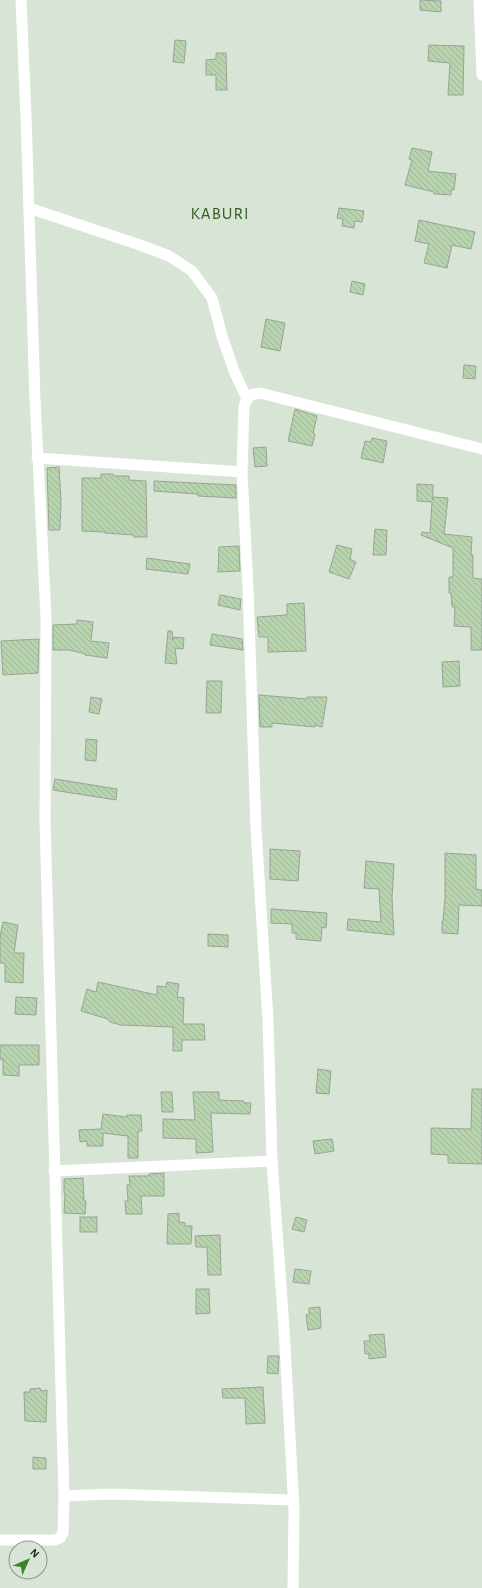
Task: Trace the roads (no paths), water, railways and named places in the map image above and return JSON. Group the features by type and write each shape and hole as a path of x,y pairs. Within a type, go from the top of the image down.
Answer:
{"street":[{"path":"0,1540 54,1540 60,1538 63,1533 64,1496 45,821 46,616 37,458 21,0"},
{"path":"479,0 482,74"},
{"path":"29,208 169,256 192,271 212,298 234,371 246,398 244,406 242,472 256,829 268,1020 272,1161 285,1335 293,1500 292,1588"},
{"path":"246,398 252,394 260,393 482,449"},
{"path":"37,458 242,472"},
{"path":"54,1171 272,1161"},
{"path":"64,1496 110,1494 293,1500"}],"district":[{"name":"KABURI","path":"220,213"}]}
